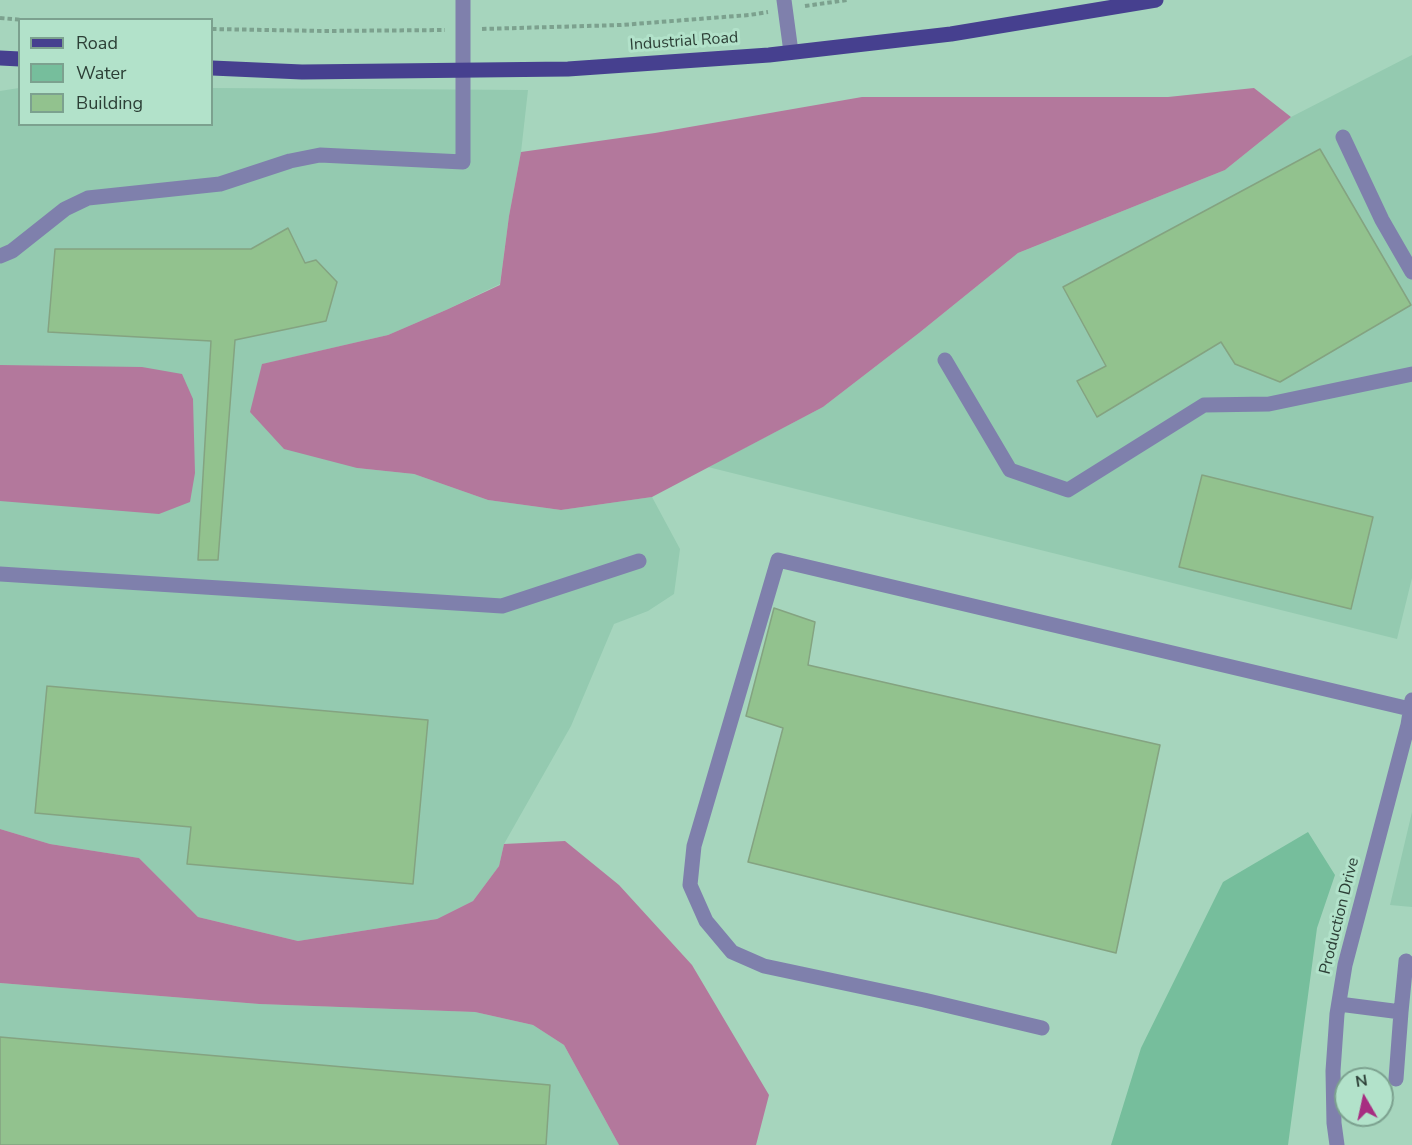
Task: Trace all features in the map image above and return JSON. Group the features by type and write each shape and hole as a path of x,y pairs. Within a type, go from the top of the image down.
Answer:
{"main road":[{"name":"Industrial Road","path":"213,68 302,72 568,69 769,55 951,34 1156,0"},
{"path":"0,58 18,59"}],"street":[{"path":"0,256 12,251 65,209 88,198 220,184 290,161 320,155 463,162 463,0"},
{"path":"785,4 791,52"},
{"path":"1343,137 1382,220 1412,272"},
{"path":"945,360 1010,470 1068,490 1204,405 1269,404 1412,374"},
{"path":"1042,1028 764,966 732,952 706,921 690,885 694,846 778,560 1411,704"},
{"path":"0,574 502,606 639,561"},
{"name":"Production Drive","path":"1337,1145 1334,1123 1333,1071 1345,965 1407,746 1411,704"},
{"path":"1396,1079 1406,961"},
{"path":"1339,1004 1401,1012"}],"path":[{"path":"213,29 463,30 621,25 749,15 785,4 847,0"},
{"path":"0,18 18,20"}],"shaded area":[{"path":"1412,55 1412,578 1397,639 708,467 823,407 1018,253 1225,170 1291,117"},
{"path":"18,88 18,126 213,126 213,88 528,90 521,152 500,284 388,335 263,364 357,468 414,474 488,500 561,510 652,497 680,549 674,594 648,611 614,624 571,726 504,844 499,866 473,901 437,919 298,941 198,917 139,858 50,844 0,829 0,91"},
{"path":"1254,88 1291,117 1225,170 1018,253 823,407 652,497 561,510 488,500 414,474 357,468 284,449 250,412 262,364 388,335 500,285 509,216 521,152 655,133 862,97 1168,97"},
{"path":"0,365 142,367 182,374 193,399 195,473 190,502 159,514 0,501"},
{"path":"1412,812 1412,907 1390,905"},
{"path":"0,829 50,844 139,858 198,917 298,941 437,919 473,901 499,866 504,844 565,841 619,885 692,965 769,1095 756,1145 619,1145 564,1045 533,1025 475,1012 259,1004 0,983"},
{"path":"0,983 259,1004 475,1012 533,1025 564,1045 619,1145 0,1145"}],"water":[{"path":"1308,832 1335,875 1317,928 1288,1145 1111,1145 1141,1048 1223,882"}],"building":[{"path":"1320,149 1411,305 1280,382 1235,364 1221,342 1097,417 1077,381 1106,366 1063,287"},
{"path":"288,228 305,263 316,260 337,282 326,321 235,340 218,560 198,560 211,341 48,332 55,249 251,249"},
{"path":"1202,475 1373,517 1351,609 1179,567"},
{"path":"774,608 815,622 808,665 1160,745 1116,953 748,862 783,728 746,716"},
{"path":"47,686 428,720 413,884 187,864 191,827 35,813"},
{"path":"0,1037 550,1085 546,1145 0,1145"}]}
